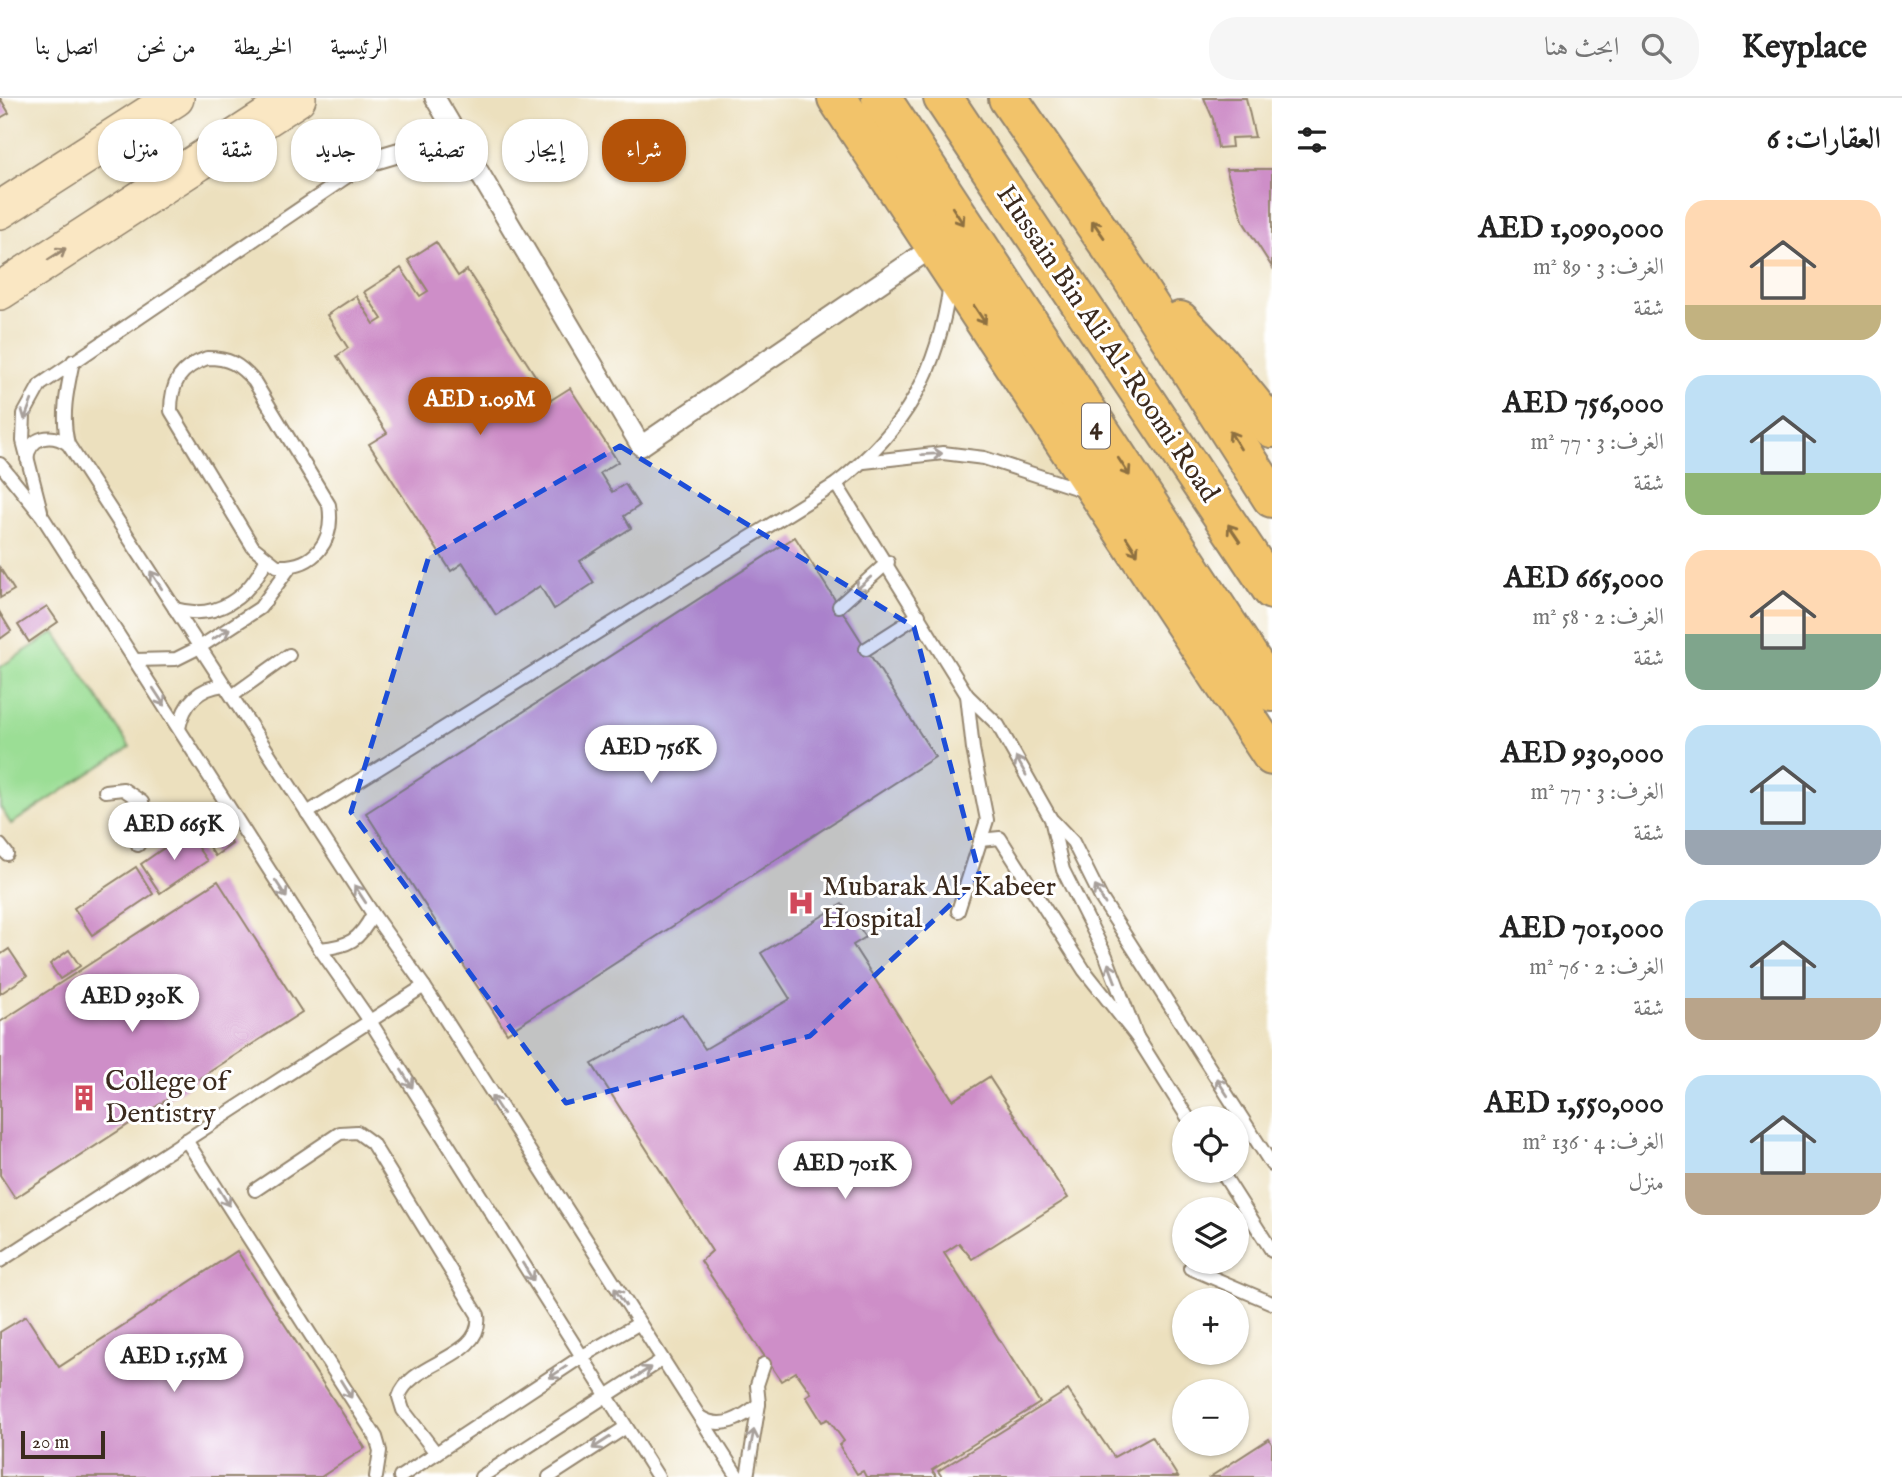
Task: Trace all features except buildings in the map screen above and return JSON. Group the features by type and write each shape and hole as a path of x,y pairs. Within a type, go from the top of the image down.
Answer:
{"highway":[{"path":"827,98 941,260"},
{"path":"837,98 941,260 1272,756"},
{"name":"Hussain Bin Ali Al-Roomi Road","path":"881,98 1272,692"},
{"path":"1008,98 1129,274 1272,498"},
{"name":"Hussain Bin Ali Al-Roomi Road","path":"950,110 1272,590"},
{"path":"1129,274 1217,360 1272,428"}],"main road":[{"path":"0,210 175,98"},
{"path":"0,291 297,98"}],"street":[{"path":"435,98 446,119"},
{"path":"483,182 641,446 941,260"}],"lane":[{"path":"42,516 23,441 24,414 40,385 339,182"},
{"path":"307,813 836,484 864,462 898,425 915,399 933,362 944,322 941,260"},
{"path":"207,358 225,358 241,366 254,381 330,505 331,519 324,546 303,564 276,566 266,560 253,547 171,411 171,393 177,376 190,364 207,358"},
{"path":"72,361 65,399 64,428 68,444 373,915 424,986 737,1477"},
{"path":"27,464 28,452 35,442 46,437 58,437 68,444"},
{"path":"864,462 943,453 984,458 1099,496"},
{"path":"0,464 42,516 320,949 370,1021 658,1477"},
{"path":"836,484 887,562 967,695 998,725 1051,819 1073,842 1101,898 1272,1166"},
{"path":"175,609 199,612 224,606 248,590 266,560"},
{"path":"839,606 887,562"},
{"path":"135,660 176,659 200,647 260,608 290,567"},
{"path":"866,649 919,615"},
{"path":"232,696 289,655"},
{"path":"179,728 186,706 193,697 213,686 224,685"},
{"path":"958,911 987,820 972,749 967,695"},
{"path":"105,791 123,789 142,802 149,826 138,845"},
{"path":"1051,819 1063,870 1106,956 1137,1037"},
{"path":"980,840 1000,838 1084,971 1137,1037 1180,1106"},
{"path":"320,949 336,948 358,939 373,915"},
{"path":"0,1261 424,986"},
{"path":"255,1190 340,1133 357,1132 372,1143 478,1315 477,1331 468,1343 405,1385 399,1396 403,1410 436,1453"},
{"path":"186,1140 376,1437 380,1461 376,1477"},
{"path":"1229,1183 1272,1251"},
{"path":"1204,1274 1272,1303"},
{"path":"400,1477 581,1357 638,1324"},
{"path":"481,1477 662,1360"},
{"path":"747,1477 759,1404 757,1385 764,1364"},
{"path":"697,1415 710,1423 726,1423 742,1418 759,1404"},
{"path":"548,1477 626,1427"}],"highlighted area":[{"path":"620,446 914,627 980,877 810,1036 566,1103 351,812 429,556"}],"green space":[{"path":"55,632 130,747 11,824 0,807 0,667"}],"place":[{"name":"Mubarak Al-Kabeer Hospital","path":"801,903"},
{"name":"College of Dentistry","path":"84,1098"}]}
